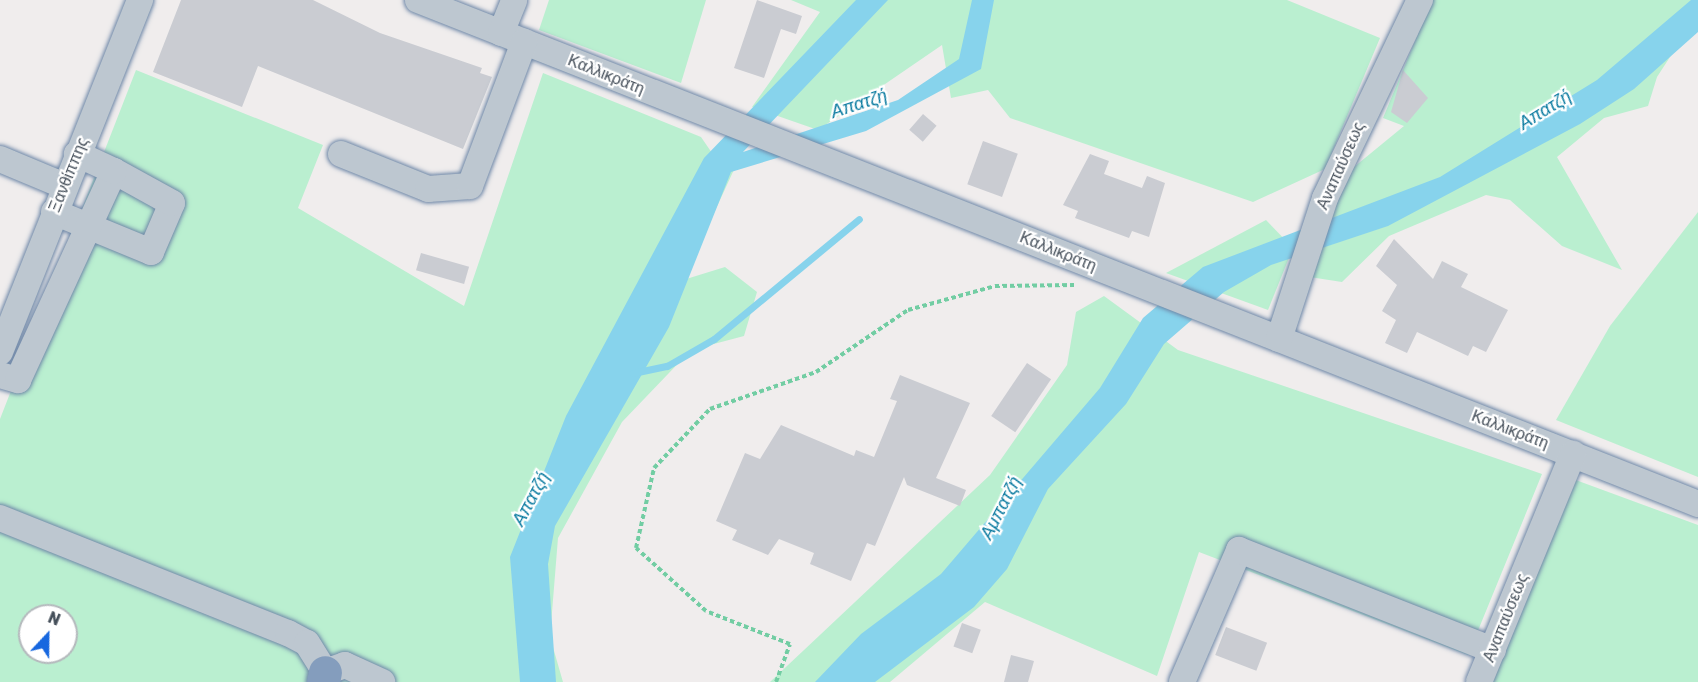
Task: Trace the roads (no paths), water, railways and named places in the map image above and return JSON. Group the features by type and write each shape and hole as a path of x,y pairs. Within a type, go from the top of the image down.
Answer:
{"street":[{"name":"Ξανθίππης","path":"0,351 140,0"},
{"name":"Καλλικράτη","path":"418,0 1698,504"},
{"path":"341,153 428,189 470,186 512,38 514,0"},
{"name":"Αναπαύσεως","path":"1279,339 1325,198 1420,0"},
{"path":"54,212 150,252 172,203 114,171 77,154"},
{"path":"0,159 65,186"},
{"path":"0,375 18,381 114,171"},
{"name":"Αναπαύσεως","path":"1479,682 1573,454"},
{"path":"0,518 288,633 307,643 324,677 345,665 382,682"},
{"path":"1182,682 1239,550 1493,650"}],"water":[{"path":"856,0 888,0 743,152 898,100 959,59 972,0 994,0 981,69 866,131 731,172 669,327 555,526 548,564 556,682 520,682 510,557 566,416 704,158"},
{"name":"Αμπατζή","path":"1691,0 1698,0 1698,32 1634,89 1580,124 1388,226 1271,265 1224,292 1164,344 1126,404 1048,489 1007,569 974,607 875,682 815,682 861,634 941,574 1100,388 1143,318 1203,267 1440,177 1597,80"}],"waterway":[{"name":"Απατζή","path":"633,373 667,366 714,339 859,219"}]}
